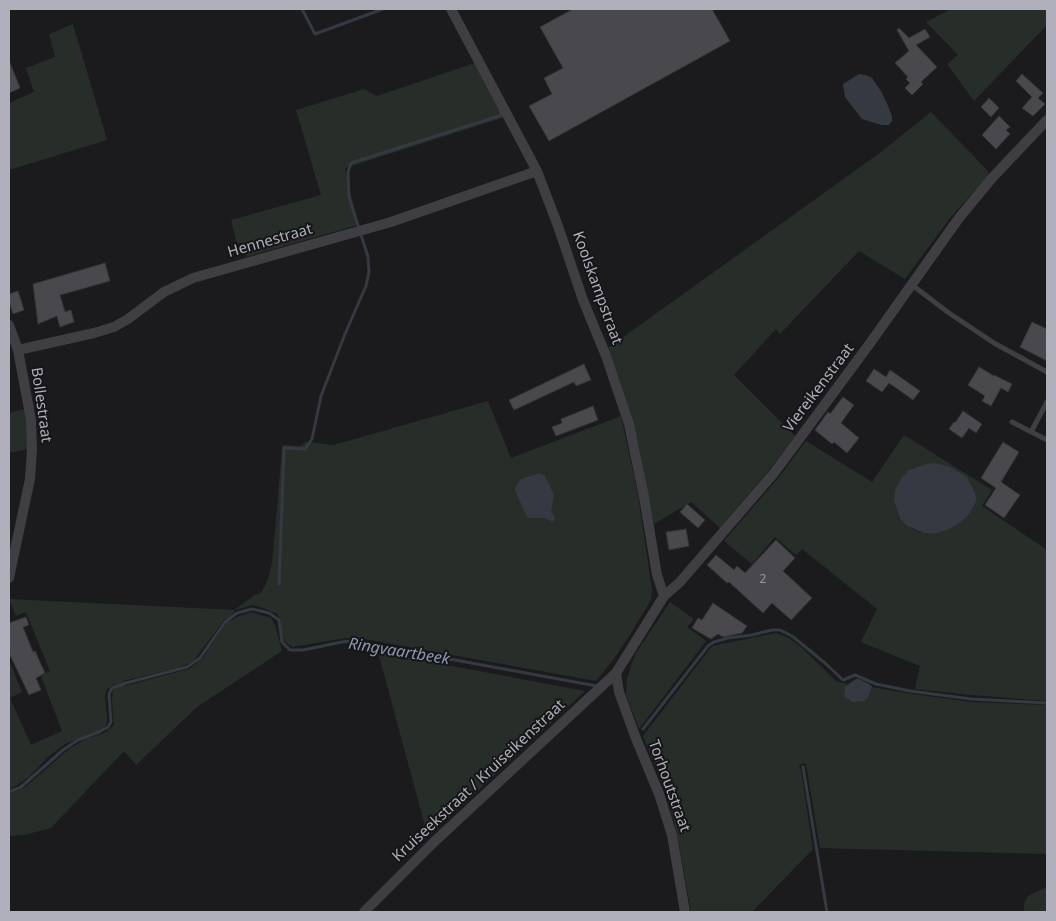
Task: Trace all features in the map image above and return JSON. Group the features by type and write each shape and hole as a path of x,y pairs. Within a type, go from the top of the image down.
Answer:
{"street":[{"name":"Koolskampstraat","path":"451,9 537,171 606,356 629,424 657,575 664,596"},
{"name":"Viereikenstraat","path":"616,673 664,596 680,582 774,473 959,218 992,178 1047,120"},
{"name":"Hennestraat","path":"18,350 114,327 164,292 193,278 391,222 537,171"},
{"name":"Bollestraat","path":"9,325 18,350 31,420 32,450 30,480 9,578"},
{"name":"Kruiseekstraat / Kruiseikenstraat","path":"364,912 434,842 616,673"},
{"name":"Torhoutstraat","path":"616,673 619,692 659,794 672,834 685,912"}],"lane":[{"path":"912,285 994,343 1047,372"},
{"path":"1031,432 1047,402"},
{"path":"1012,422 1047,440"}],"shaded area":[{"path":"951,9 1047,9 1047,25 974,101 947,64 958,55 926,22"},
{"path":"73,24 107,140 9,170 9,103 34,92 26,68 55,57 49,34"},
{"path":"475,63 505,117 345,168 358,225 246,257 242,243 237,243 231,220 321,195 296,110 364,89 377,96"},
{"path":"859,74 872,78 881,91 892,116 892,121 889,125 882,125 862,119 845,97 843,84"},
{"path":"931,112 988,171 988,176 950,218 905,279 859,251 780,334 776,329 734,375 795,436 720,528 691,502 654,524 639,446 608,348 881,152"},
{"path":"488,401 511,458 621,416 638,495 652,590 651,600 628,638 596,681 359,638 346,638 292,647 284,641 281,621 277,614 253,605 235,610 231,616 224,620 194,660 188,664 123,681 125,686 189,669 202,659 226,623 251,612 271,618 275,625 282,651 197,707 136,765 124,751 51,828 24,835 9,836 9,794 24,788 69,749 86,739 104,733 114,725 112,700 113,690 117,687 115,684 107,689 105,696 107,724 102,730 65,744 49,756 29,777 9,790 9,660 22,692 10,698 31,745 62,731 41,676 50,671 26,612 16,616 9,599 234,610 255,595 261,593 267,582 272,563 283,445 300,446 306,442 334,445"},
{"path":"25,409 28,449 9,453 9,413"},
{"path":"904,435 992,490 982,506 1047,550 1047,701 915,689 920,666 861,642 877,609 802,549 796,555 775,537 752,564 724,541 779,477 806,441 872,482","holes":["967,477 977,500 970,513 935,534 924,533 907,526 900,519 894,501"]},
{"path":"935,463 950,467 967,477 977,500 970,513 961,522 949,529 934,534 924,533 907,526 900,519 894,501 895,490 902,477 909,470"},
{"path":"540,473 545,476 554,495 551,511 555,518 553,522 545,518 527,517 515,489 521,479"},
{"path":"670,602 694,619 687,627 706,641 639,729 626,695 627,679 636,653"},
{"path":"776,633 789,638 801,647 836,681 847,684 847,691 871,687 971,702 1047,705 1047,854 820,848 806,764 802,763 799,766 813,849 752,912 691,912 677,833 666,792 643,736 712,646"},
{"path":"378,652 585,691 428,837"},
{"path":"856,679 872,686 868,698 864,701 854,702 844,696 845,687"},
{"path":"1047,887 1047,912 1024,912 1024,904 1028,896"}],"building":[{"path":"573,9 712,9 730,41 549,141 529,106 552,94 544,78 563,68 540,27"},
{"path":"899,28 909,38 925,29 930,37 916,45 937,67 921,82 923,84 912,95 905,88 910,83 906,79 908,77 895,63 909,51 897,30"},
{"path":"9,60 20,88 9,93"},
{"path":"1022,74 1043,93 1038,98 1045,104 1033,116 1022,108 1032,97 1016,81"},
{"path":"989,98 999,108 991,117 981,107"},
{"path":"999,116 1010,127 1006,130 1010,134 996,149 982,135"},
{"path":"105,263 110,281 60,295 65,312 71,310 74,322 60,327 57,316 38,324 33,284"},
{"path":"18,291 24,310 13,314 9,294"},
{"path":"1032,322 1047,329 1047,361 1020,347"},
{"path":"584,364 591,380 576,386 574,382 514,410 509,400"},
{"path":"979,367 1012,384 1008,392 1001,388 991,406 982,401 985,396 968,385"},
{"path":"874,369 886,377 890,370 920,391 913,400 889,383 882,392 866,381"},
{"path":"843,397 854,405 841,423 859,438 847,453 815,430 828,412 830,414"},
{"path":"593,406 598,420 556,436 552,427 562,423 561,419"},
{"path":"963,411 982,424 976,433 969,428 962,438 949,429"},
{"path":"1003,442 1019,452 1001,482 1020,495 1004,518 985,505 996,488 981,478"},
{"path":"687,504 705,520 698,528 680,512"},
{"path":"686,529 689,546 669,550 666,532"},
{"path":"776,540 795,558 783,571 812,598 791,620 772,603 763,613 707,565 716,555 734,570 737,566 745,573"},
{"path":"713,603 747,626 742,633 723,637 718,634 711,639 692,628 698,618 702,620"},
{"path":"26,617 29,625 23,627 33,652 35,651 45,673 36,678 41,690 29,695 9,655 9,623"}],"waterway":[{"path":"302,9 315,34 383,9"},
{"path":"279,584 284,448 305,449 312,439 321,396 366,286 369,272 368,257 349,197 348,172 351,163 502,115 500,111"},
{"name":"Ringvaartbeek","path":"9,792 21,787 63,750 78,740 108,727 111,722 109,694 112,688 187,667 200,658 225,622 237,613 252,609 269,613 279,620 282,642 290,650 303,650 351,641 597,686"},
{"path":"643,729 708,646 728,638 772,630 780,630 792,636 843,680 855,675 876,684 910,691 971,699 1047,703"},
{"path":"803,767 827,912"}]}
